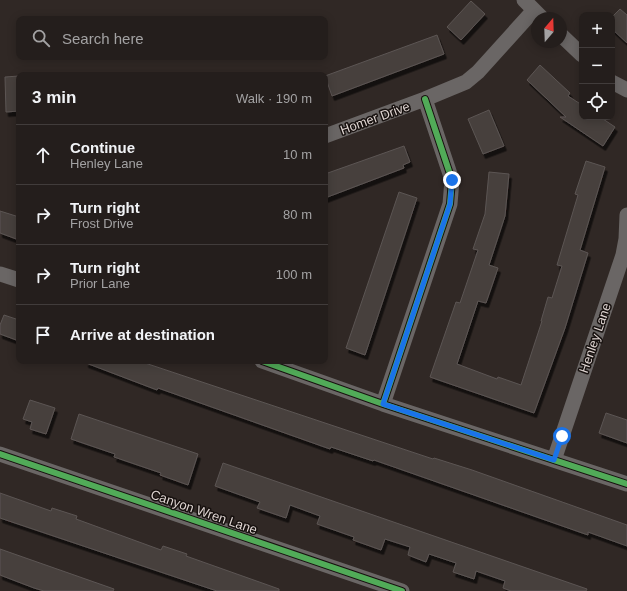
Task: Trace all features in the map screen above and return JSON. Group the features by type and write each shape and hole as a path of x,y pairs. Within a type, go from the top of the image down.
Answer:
{"street":[{"name":"Homer Drive","path":"328,135 461,84 478,72 533,10"},
{"path":"567,40 579,51"},
{"path":"615,84 627,90"},
{"path":"383,404 451,198 452,180 425,99"},
{"name":"Henley Lane","path":"554,460 623,255 626,239 627,215"},
{"path":"0,274 16,279"},
{"path":"270,364 383,404 627,484"},
{"name":"Canyon Wren Lane","path":"0,454 402,591"}],"building":[{"path":"471,1 485,14 461,40 447,27"},
{"path":"620,9 627,15 627,43 615,32 615,14"},
{"path":"437,35 444,54 332,96 328,85 328,75"},
{"path":"540,65 570,93 568,96 579,103 579,120 604,120 615,127 603,146 560,117 566,117 527,80"},
{"path":"16,76 16,111 6,112 5,77"},
{"path":"489,110 504,146 483,154 468,119"},
{"path":"404,146 410,162 403,165 404,168 328,197 328,173"},
{"path":"586,161 605,167 580,250 588,253 565,328 534,413 430,377 456,302 460,303 478,250 473,249 485,214 489,172 509,174 505,216 489,265 498,268 486,303 478,301 457,364 497,379 498,377 521,385 542,321 548,297 552,298 562,266 557,265 578,195 575,194"},
{"path":"399,192 417,198 365,355 346,348"},
{"path":"0,211 16,216 16,239 0,233"},
{"path":"4,315 16,319 16,340 0,334 0,325"},
{"path":"89,364 148,364 433,459 434,458 472,470 627,525 627,546 588,532 588,535 374,460 373,461 331,447 330,449 158,388 157,390"},
{"path":"30,400 55,408 46,434 30,429 32,422 23,419"},
{"path":"606,413 627,420 627,443 599,433"},
{"path":"79,414 198,454 188,485 160,475 161,473 114,457 115,454 71,439"},
{"path":"223,463 587,589 586,591 511,591 503,588 505,581 476,571 474,579 453,572 456,563 429,554 426,562 408,555 410,547 385,539 381,550 353,540 354,537 317,524 320,516 290,505 286,518 257,508 260,502 215,486"},
{"path":"0,493 51,511 52,508 77,516 76,519 161,550 163,546 187,554 186,556 279,589 279,591 217,591 0,518"},
{"path":"0,549 114,589 113,591 44,591 34,588 0,575"}],"cycle path":[{"path":"383,404 450,204 452,180 425,99"},
{"path":"270,364 383,404 627,484"},
{"path":"0,454 402,591"}],"route":[{"path":"452,180 450,204 383,404 554,460 562,436"}]}
